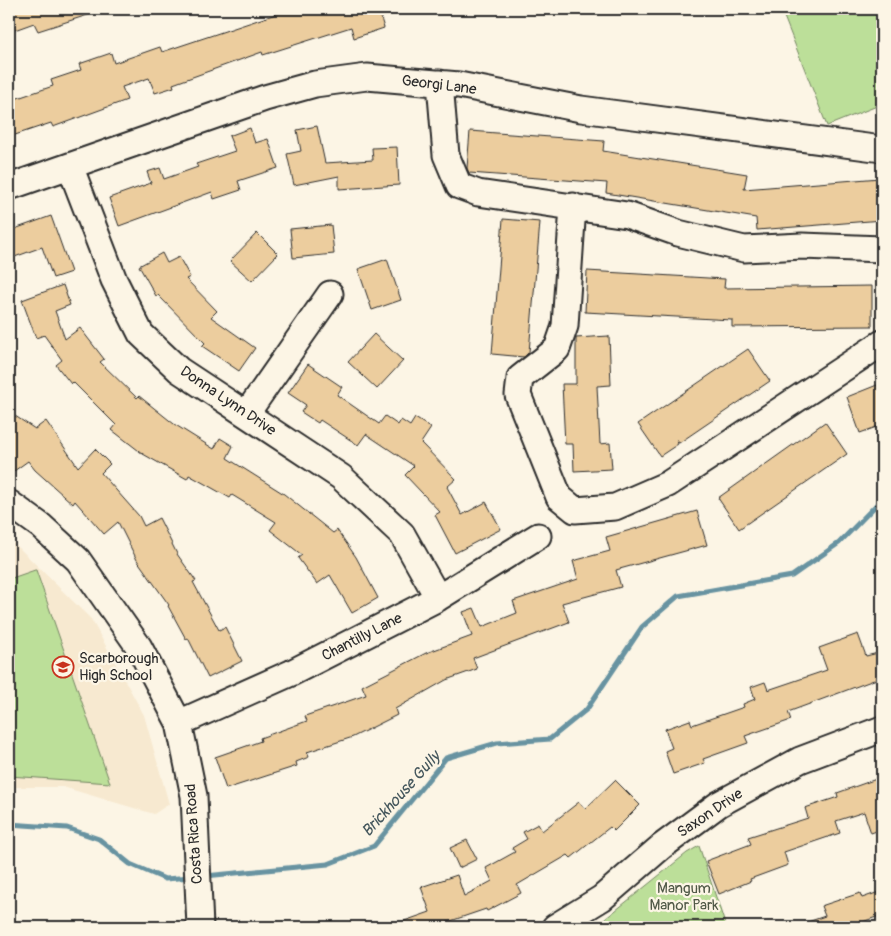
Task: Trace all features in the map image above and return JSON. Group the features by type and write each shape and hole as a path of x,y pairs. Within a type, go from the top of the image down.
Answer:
{"street":[{"name":"Georgi Lane","path":"9,187 265,98 315,84 367,77 440,83 580,109 882,149"},
{"path":"440,83 446,155 459,186 478,192 627,215 678,233 744,249 802,246 882,249"},
{"name":"Donna Lynn Drive","path":"70,166 114,280 141,334 180,370 341,477 402,534 438,598"},
{"path":"573,206 565,326 557,348 520,378 518,395 559,496 575,510 615,507 668,484 882,343"},
{"path":"247,413 330,294"},
{"name":"Costa Rica Road","path":"9,503 41,526 78,560 139,646 179,723 194,796 200,922"},
{"name":"Chantilly Lane","path":"179,723 291,673 438,598 538,536"},
{"name":"Saxon Drive","path":"555,927 602,898 661,847 719,804 800,760 882,729"}],"shaded area":[{"name":"Scarborough High School","path":"9,538 91,619 144,715 169,804 154,814 63,787 9,787"}],"green space":[{"path":"781,9 882,9 882,104 827,126"},
{"path":"36,570 110,783 9,776 9,579"},
{"name":"Mangum Manor Park","path":"699,846 726,927 595,927 687,853"}],"building":[{"path":"9,9 100,9 100,11 38,31 34,23 9,32"},
{"path":"301,9 378,9 384,28 354,38 351,27 263,55 262,52 173,84 174,87 155,93 149,78 122,87 127,100 53,127 51,123 9,137 9,101 53,86 51,80 81,70 79,64 111,53 114,63 160,47 162,52 288,10 289,13"},
{"path":"317,126 325,163 373,160 372,148 397,147 399,185 339,189 339,176 294,185 287,154 301,151 297,130"},
{"path":"250,128 255,143 268,139 278,168 238,181 241,190 214,199 212,192 119,226 109,198 151,183 147,172 160,168 164,179 198,167 196,164 235,151 229,136"},
{"path":"470,131 604,141 603,151 747,174 744,189 880,178 882,220 757,230 756,218 606,193 607,183 469,173 467,168"},
{"path":"51,216 71,272 53,278 42,247 9,259 9,231"},
{"path":"503,219 540,222 529,352 524,357 492,354"},
{"path":"331,225 334,254 293,258 290,229"},
{"path":"257,233 278,254 252,281 230,261"},
{"path":"162,253 167,263 179,257 190,277 186,279 217,311 211,317 255,348 239,371 202,346 205,343 158,295 156,296 139,266"},
{"path":"387,259 401,300 372,310 358,269"},
{"path":"587,271 725,279 724,288 872,286 872,326 732,327 732,320 585,312"},
{"path":"63,285 70,305 55,311 65,339 80,328 104,359 100,362 137,398 139,396 174,424 214,449 220,438 233,446 227,458 284,494 333,533 337,530 356,557 378,598 352,613 330,575 317,584 298,558 302,555 270,530 276,522 232,495 230,498 189,475 187,479 143,454 112,430 116,425 73,382 71,384 56,365 62,360 44,335 36,338 22,300"},
{"path":"374,334 403,361 377,389 348,362"},
{"path":"609,336 611,385 597,386 600,444 610,443 612,469 574,471 573,444 565,444 562,384 576,384 576,338"},
{"path":"748,349 770,381 679,443 677,439 678,444 660,456 638,424"},
{"path":"308,364 342,387 337,395 379,424 385,416 398,425 401,420 410,426 415,418 431,428 421,443 456,479 447,487 462,515 486,502 501,529 455,553 435,515 440,512 405,475 414,466 366,434 358,445 320,420 318,423 301,412 306,405 288,393"},
{"path":"882,383 882,425 860,433 847,397"},
{"path":"9,412 35,429 46,421 78,467 95,449 110,464 101,473 139,516 144,526 159,518 177,554 196,581 193,582 219,630 225,627 242,661 208,678 169,605 137,560 118,522 104,534 75,501 73,504 35,470 28,461 14,471 9,463"},
{"path":"825,422 847,454 739,529 718,498"},
{"path":"697,511 707,545 616,570 621,587 562,603 569,622 473,658 477,669 446,680 395,709 397,715 353,737 307,752 309,757 296,762 297,766 226,789 215,757 261,741 260,738 307,721 305,716 366,695 362,686 426,653 472,636 463,612 474,608 482,627 517,613 513,601 578,579 573,561 610,551 606,537"},
{"path":"858,634 866,656 882,652 882,677 788,712 791,720 745,736 748,743 703,759 705,763 673,774 665,751 672,748 665,729 690,720 692,725 744,707 743,704 755,699 751,687 765,682 768,690 827,670 819,648"},
{"path":"882,777 882,829 871,833 864,812 836,821 840,833 784,852 788,865 750,879 751,881 719,894 706,861 751,844 748,837 808,818 805,808 838,797 837,793"},
{"path":"615,780 640,805 614,831 610,827 571,858 568,855 517,885 521,893 487,911 486,909 433,927 394,927 393,925 430,912 421,887 457,875 464,896 492,881 486,868 515,852 512,848 527,839 523,832 538,824 542,831 579,802 585,809"},
{"path":"467,840 477,859 459,868 450,848"},
{"path":"882,891 882,915 848,927 799,927 799,925 825,916 821,906 860,893 862,898"}],"waterway":[{"name":"Brickhouse Gully","path":"205,876 328,864 374,846 446,758 497,743 550,739 587,709 642,627 678,596 792,576 839,543 882,499"},
{"name":"Brickhouse Gully","path":"9,824 67,828 99,839 130,864 165,879 192,877"}],"place":[{"name":"Scarborough High School","path":"63,667"}]}
